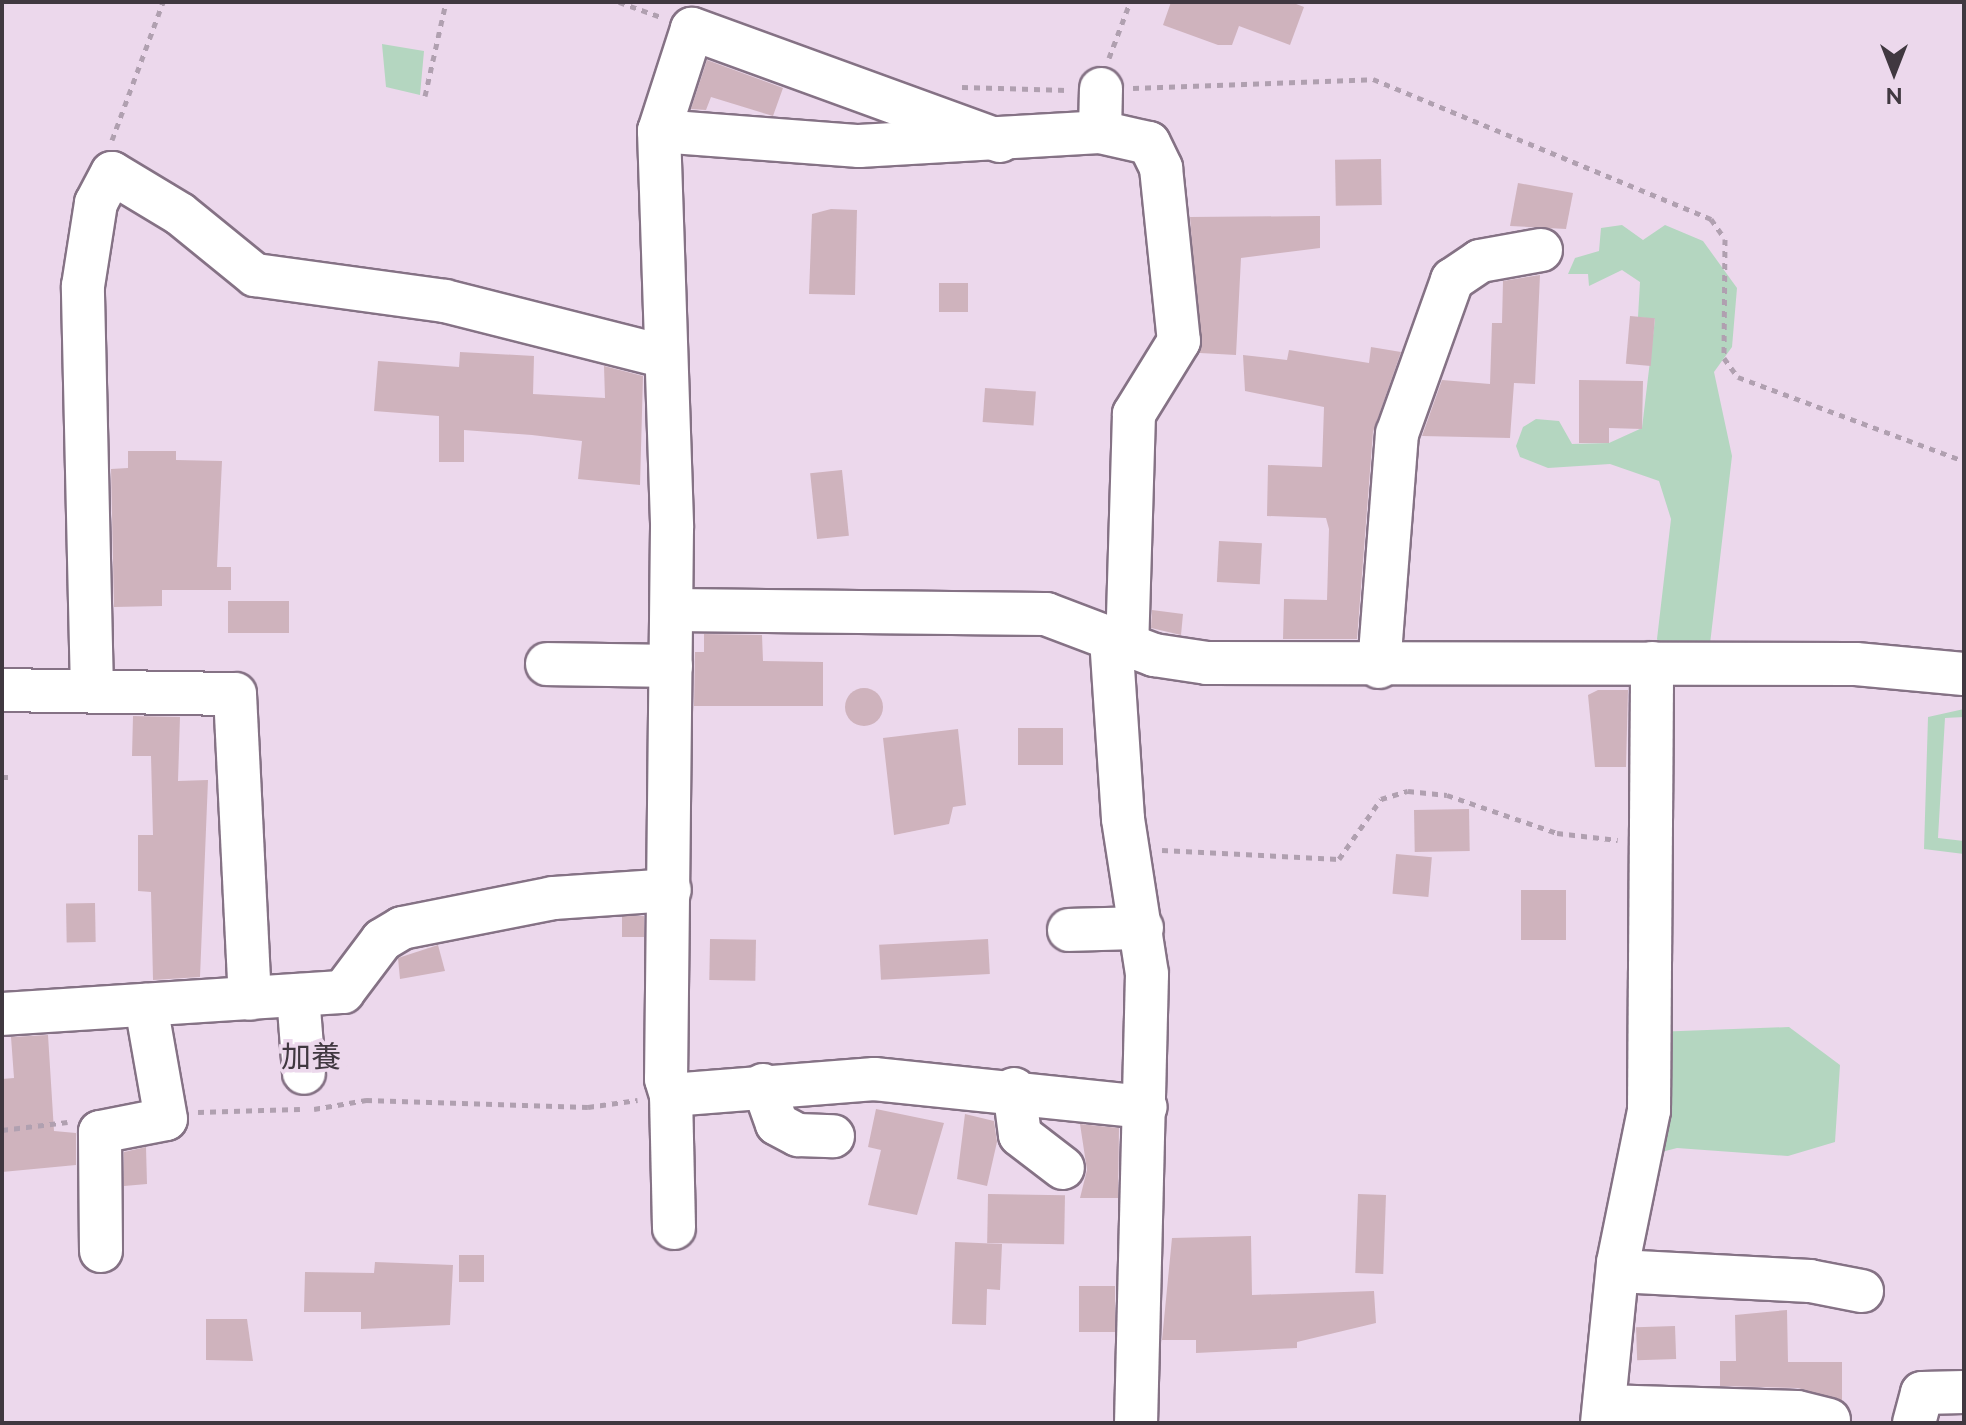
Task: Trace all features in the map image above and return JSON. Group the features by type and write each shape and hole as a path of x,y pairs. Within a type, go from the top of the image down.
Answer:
{"street":[{"path":"674,1228 670,1091 672,610 662,356 659,131 692,29 1000,141"},
{"path":"1100,132 1101,89"},
{"path":"659,131 859,146 1000,141 1100,132 1139,138 1157,153 1179,341 1134,414 1119,641 1128,850 1142,928 1146,1107 1136,1423"},
{"path":"92,691 83,286 96,203 112,173 180,214 255,275 445,301 662,356"},
{"path":"1379,667 1397,434 1452,280 1480,261 1541,250"},
{"path":"672,610 1032,613 1119,641 1207,663 1379,667 1856,664 1964,674"},
{"path":"1652,663 1647,841 1649,1110 1618,1271 1603,1414 1797,1412 1829,1420"},
{"path":"547,664 671,666"},
{"path":"2,690 235,694 250,999"},
{"path":"2,1014 343,992 382,940 402,928 553,898 670,890"},
{"path":"1069,930 1142,928"},
{"path":"298,995 304,1073"},
{"path":"101,1251 100,1132 166,1119 146,1005"},
{"path":"670,1091 874,1079 1014,1089 1146,1107"},
{"path":"763,1085 777,1124 798,1135 833,1136"},
{"path":"1014,1089 1020,1135 1063,1168"},
{"path":"1618,1271 1810,1281 1862,1291"},
{"path":"1914,1423 1922,1393 1964,1392"}],"path":[{"path":"112,173 112,135 163,2"},
{"path":"425,96 446,2"},
{"path":"619,2 692,29"},
{"path":"1101,89 1130,2"},
{"path":"945,84 989,92 1373,79 1711,219 1725,239 1724,358 1738,377 1964,461"},
{"path":"2,777 14,777"},
{"path":"1128,850 1339,859 1381,799 1408,791 1447,795 1557,833 1647,841"},
{"path":"366,1100 614,1106 670,1091"}],"green space":[{"path":"382,44 424,51 420,95 386,87"},
{"path":"1622,225 1643,240 1665,225 1703,241 1737,288 1732,347 1714,372 1732,456 1710,644 1661,648 1657,639 1671,519 1659,481 1610,464 1548,468 1520,457 1516,446 1523,427 1536,419 1559,421 1572,444 1609,443 1642,428 1655,319 1638,317 1640,282 1622,270 1589,286 1588,274 1568,274 1575,258 1599,251 1601,228"},
{"path":"1964,709 1964,717 1945,718 1938,838 1964,841 1964,854 1924,849 1928,717"},
{"path":"1789,1027 1840,1065 1835,1142 1788,1156 1677,1148 1650,1155 1654,1032"}],"building":[{"path":"1171,2 1291,2 1304,7 1290,45 1239,26 1232,45 1218,45 1163,25"},
{"path":"707,60 783,88 773,116 711,97 706,110 691,109"},
{"path":"1381,159 1382,205 1336,206 1335,160"},
{"path":"1518,183 1573,193 1566,229 1510,226"},
{"path":"831,209 857,210 855,295 809,294 812,214"},
{"path":"1320,216 1320,248 1241,258 1236,355 1200,353 1190,217"},
{"path":"1540,275 1535,384 1514,383 1510,438 1422,436 1442,380 1490,384 1492,323 1502,323 1503,281"},
{"path":"939,283 968,283 968,312 939,312"},
{"path":"1630,316 1655,318 1651,366 1626,364"},
{"path":"1371,347 1401,352 1373,432 1357,639 1283,639 1284,599 1327,600 1329,529 1326,518 1267,516 1268,465 1322,467 1324,407 1245,391 1243,355 1287,360 1289,350 1369,363"},
{"path":"460,352 534,356 533,394 605,398 604,366 643,376 640,485 578,479 582,441 532,435 464,430 464,462 439,462 439,416 374,411 378,361 459,367"},
{"path":"1579,380 1643,381 1642,429 1609,428 1609,443 1579,443"},
{"path":"985,388 1036,392 1034,425 983,422"},
{"path":"128,451 176,451 176,460 222,461 217,567 231,567 231,590 162,590 162,606 114,607 111,469 128,468"},
{"path":"842,470 849,536 817,539 810,473"},
{"path":"1219,541 1262,543 1260,584 1217,582"},
{"path":"228,601 289,601 289,633 228,633"},
{"path":"1152,610 1183,614 1181,635 1151,628"},
{"path":"704,634 762,635 763,661 823,662 823,706 694,706 695,652 704,652"},
{"path":"864,688 877,694 883,707 877,720 864,726 851,720 845,707 851,694"},
{"path":"1598,690 1628,690 1626,767 1595,767 1588,695"},
{"path":"133,716 180,717 178,781 208,780 200,977 153,980 151,892 138,891 138,835 153,835 151,756 132,756"},
{"path":"1018,728 1063,728 1063,765 1018,765"},
{"path":"958,729 966,805 953,807 949,824 894,835 883,738"},
{"path":"1469,809 1470,851 1415,852 1414,810"},
{"path":"1396,854 1432,857 1428,897 1393,894"},
{"path":"1521,890 1566,890 1566,940 1521,940"},
{"path":"95,903 96,942 67,943 66,904"},
{"path":"622,916 644,916 644,937 622,937"},
{"path":"710,939 756,940 755,981 709,980"},
{"path":"988,939 990,974 881,980 879,945"},
{"path":"438,945 445,971 400,979 398,958"},
{"path":"48,1035 54,1131 76,1133 76,1165 2,1172 2,1079 14,1078 11,1037"},
{"path":"876,1109 944,1123 917,1215 868,1205 881,1150 868,1147"},
{"path":"965,1114 994,1121 997,1142 987,1186 957,1179"},
{"path":"1080,1124 1119,1128 1118,1198 1080,1198 1087,1170"},
{"path":"146,1147 147,1184 124,1186 124,1152"},
{"path":"988,1194 1065,1195 1064,1244 987,1243"},
{"path":"1358,1194 1386,1195 1383,1274 1355,1273"},
{"path":"1251,1236 1252,1295 1374,1291 1376,1323 1297,1342 1297,1348 1196,1353 1196,1340 1162,1340 1172,1238"},
{"path":"955,1242 1002,1244 1000,1290 987,1289 986,1325 952,1324"},
{"path":"459,1255 484,1255 484,1282 459,1282"},
{"path":"375,1262 453,1265 450,1325 361,1329 361,1312 304,1312 305,1272 374,1273"},
{"path":"1079,1286 1115,1286 1115,1332 1079,1332"},
{"path":"1787,1310 1788,1362 1842,1362 1842,1401 1798,1388 1720,1386 1720,1361 1736,1361 1735,1315"},
{"path":"206,1319 247,1319 253,1361 206,1360"},
{"path":"1675,1326 1676,1359 1637,1360 1636,1327"}],"district":[{"name":"加養","path":"311,1057"}]}
